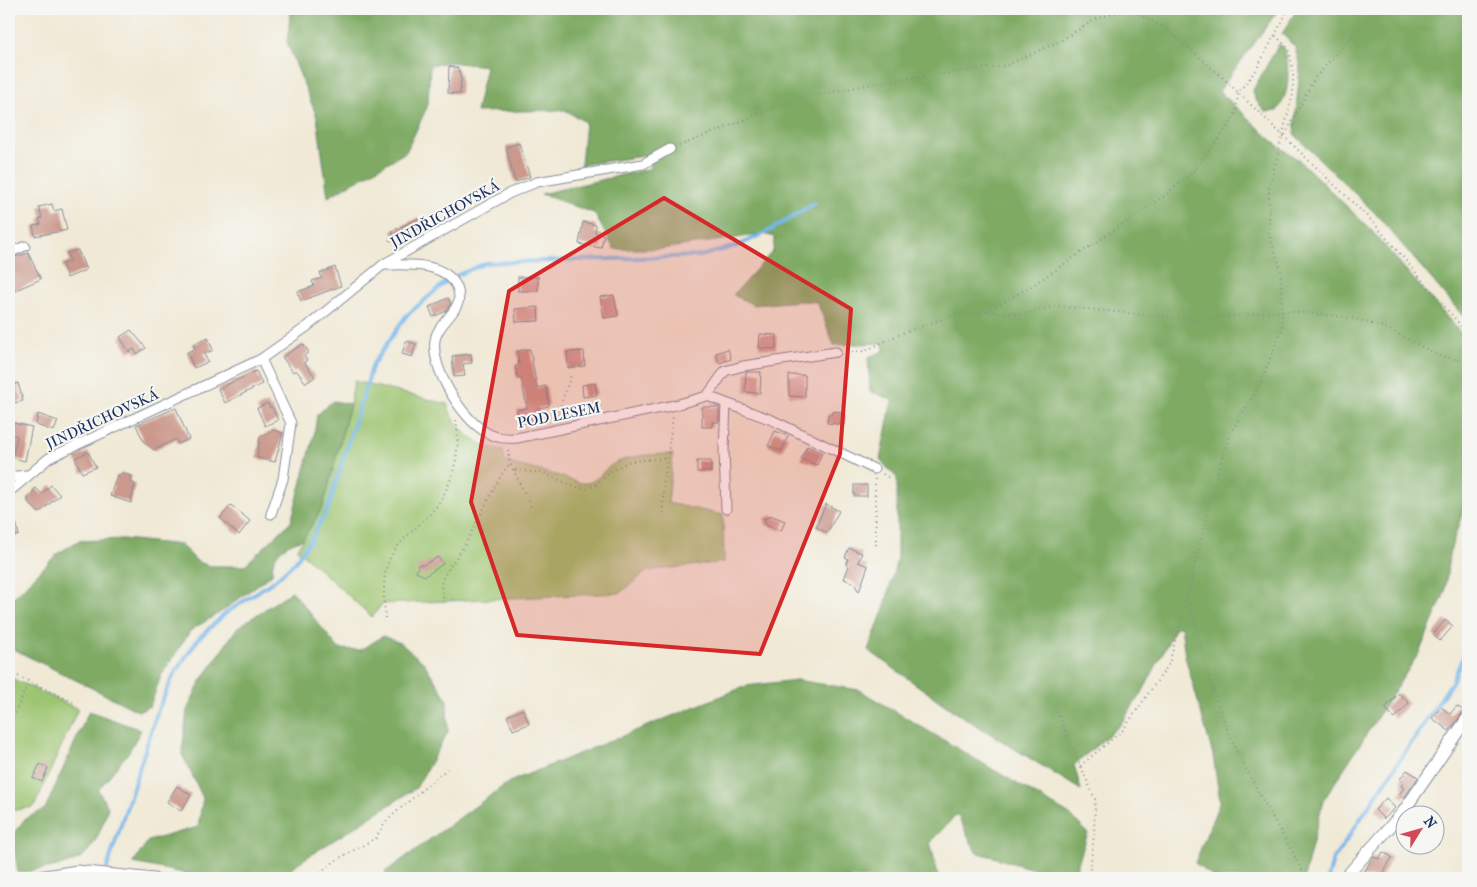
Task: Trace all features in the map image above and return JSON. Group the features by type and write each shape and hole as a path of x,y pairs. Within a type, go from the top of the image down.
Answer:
{"street":[{"name":"JINDŘICHOVSKÁ","path":"9,477 26,475 50,458 261,359 308,326 384,264 510,193 537,182 643,164 670,149"},
{"path":"9,254 24,246"},
{"name":"POD LESEM","path":"384,264 434,268 447,274 455,283 459,295 459,303 438,330 435,339 435,351 440,373 466,414 484,432 507,438 675,406 707,396"},
{"path":"836,352 743,366 725,371 707,396 772,420 874,469"},
{"path":"261,359 290,422 283,479 272,514"},
{"path":"726,404 724,449 726,509"},
{"path":"9,492 26,475"},
{"path":"1345,878 1403,812 1468,717"},
{"path":"26,878 77,870 154,878"}],"path":[{"path":"985,312 1027,289 1163,197 1191,174 1229,125 1236,113 1238,93 1256,70 1289,9"},
{"path":"1284,137 1314,79 1367,18 1380,9"},
{"path":"670,149 798,99 886,81 1005,66 1060,41 1096,19 1118,12 1133,11 1167,29 1238,93 1372,221 1468,334"},
{"path":"1080,766 1123,730 1169,664 1187,597 1210,496 1229,435 1259,386 1282,328 1281,270 1269,233 1269,188 1284,137 1287,114 1293,94 1292,64 1286,46 1275,36"},
{"path":"836,352 865,351 902,332 954,315 985,312 1022,314 1056,306 1196,320 1281,311 1356,319 1388,329 1440,356 1468,362"},
{"path":"554,429 571,375"},
{"path":"663,513 663,488 675,406"},
{"path":"385,618 386,571 390,560 399,544 431,513 445,493 451,477 458,431 455,416"},
{"path":"507,438 510,463 532,509"},
{"path":"515,470 544,472 573,486 586,489 596,484 611,471 630,461 667,458"},
{"path":"443,598 441,586 444,577 466,543 501,475 510,463"},
{"path":"874,469 876,546"},
{"path":"1187,597 1202,657 1222,717 1245,768 1306,878"},
{"path":"9,672 73,702"},
{"path":"9,727 30,681"},
{"path":"1054,707 1095,799 1094,835 1089,878"},
{"path":"312,878 332,863 376,838 384,824 395,813 447,769"}],"highlighted area":[{"path":"664,198 851,309 840,454 760,654 517,635 471,502 509,291"}],"green space":[{"path":"291,9 1279,9 1219,91 1277,145 1300,161 1370,229 1468,341 1468,496 1449,554 1445,592 1419,653 1323,801 1304,878 1214,878 1195,863 1220,801 1213,755 1185,656 1181,626 1176,627 1144,689 1120,725 1074,765 1081,790 952,710 868,650 885,606 897,559 897,478 880,460 892,400 870,391 868,357 884,351 883,343 834,345 817,302 801,301 754,305 733,295 773,251 775,237 763,234 662,249 614,249 594,213 541,194 652,168 643,156 581,165 585,122 565,110 476,112 486,66 449,62 430,65 428,105 406,152 328,197 317,117 287,42"},
{"path":"1297,9 1468,9 1468,322 1377,215 1294,134 1300,67 1295,47 1282,34"},
{"path":"1279,44 1285,49 1288,73 1287,89 1282,104 1277,111 1265,112 1255,99 1253,90"},
{"path":"354,381 447,404 455,422 461,429 483,445 503,450 505,461 579,483 591,482 612,465 626,459 673,454 668,503 723,515 724,562 647,571 620,593 382,604 372,617 297,549 323,506 350,404"},
{"path":"333,401 350,404 323,506 303,539 280,550 274,560 272,574 224,610 191,630 161,676 150,706 138,711 9,647 9,602 57,554 78,541 123,539 181,545 198,562 211,566 244,566 291,522 314,436 317,415"},
{"path":"292,591 339,649 361,650 383,636 400,643 424,663 447,699 448,732 416,788 298,863 282,878 208,878 133,863 148,841 198,827 203,798 182,754 187,710 201,681 237,628"},
{"path":"9,677 78,709 34,807 9,811"},
{"path":"796,680 859,690 1070,815 1088,833 1073,878 1063,878 976,852 957,814 930,842 939,878 387,878 385,872 509,782 746,686"},
{"path":"89,711 141,730 128,753 98,790 108,807 99,833 88,851 78,859 62,865 18,873 12,835 25,819 45,809"}],"building":[{"path":"449,66 458,68 461,79 460,94 448,93"},
{"path":"519,143 530,177 515,182 506,147"},
{"path":"52,204 54,211 62,209 67,230 35,236 33,226 41,224 39,219 42,218 39,207"},
{"path":"418,218 424,228 416,232 417,234 399,244 397,240 391,240 394,235 392,231"},
{"path":"583,222 596,225 595,233 604,235 601,248 579,244"},
{"path":"78,250 86,270 67,278 62,264 70,261 67,253"},
{"path":"28,253 41,279 9,293 9,259"},
{"path":"335,267 341,286 301,301 297,292 314,286 312,281 322,278 320,273"},
{"path":"518,277 538,277 538,291 518,291"},
{"path":"614,295 618,316 604,318 600,297"},
{"path":"448,298 451,304 446,311 433,317 429,307"},
{"path":"538,307 539,321 516,322 515,309"},
{"path":"131,330 146,348 137,354 134,349 129,352 120,337"},
{"path":"760,334 777,335 776,349 759,348"},
{"path":"208,338 213,350 204,354 208,362 194,368 187,352 195,349 193,344"},
{"path":"406,341 416,344 412,357 402,354"},
{"path":"303,344 309,352 304,356 307,360 304,362 315,377 306,383 296,370 293,372 282,357"},
{"path":"530,349 537,388 546,386 549,406 538,408 540,420 519,424 517,410 527,408 521,378 517,378 515,366 519,365 517,351"},
{"path":"728,349 731,359 719,363 716,353"},
{"path":"584,351 585,366 568,368 567,352"},
{"path":"471,354 472,363 463,364 465,376 454,377 452,356"},
{"path":"256,371 262,384 225,403 218,389"},
{"path":"746,372 761,372 760,393 745,392"},
{"path":"789,375 805,375 805,397 789,396"},
{"path":"18,383 23,401 9,404 9,386"},
{"path":"595,383 597,395 583,397 582,385"},
{"path":"268,403 278,420 265,426 257,408"},
{"path":"702,407 719,407 719,422 712,422 712,427 702,427"},
{"path":"176,408 189,439 178,444 176,439 154,450 144,442 136,425"},
{"path":"832,411 842,412 842,415 845,415 844,425 827,423 828,414 832,414"},
{"path":"38,414 58,421 54,431 36,425"},
{"path":"9,422 32,427 25,461 12,458 17,436 9,433"},
{"path":"274,430 283,433 275,462 257,458 260,437"},
{"path":"775,431 788,436 782,451 768,446"},
{"path":"807,446 822,453 817,465 801,459"},
{"path":"88,452 96,467 82,473 75,458"},
{"path":"697,461 711,461 711,472 697,472"},
{"path":"121,473 132,476 130,482 135,484 131,503 110,496 117,475 120,476"},
{"path":"51,485 60,495 39,513 28,502 28,498 36,488 42,494"},
{"path":"854,485 867,485 867,496 854,496"},
{"path":"826,504 839,511 827,533 816,527"},
{"path":"231,505 250,521 239,535 220,518"},
{"path":"9,510 12,510 19,535 9,538"},
{"path":"770,515 785,521 781,531 766,525 764,518"},
{"path":"849,548 862,553 858,562 868,566 859,592 854,583 844,579 849,566 846,565 848,559 845,557"},
{"path":"438,557 443,564 425,576 416,572 419,564 423,565"},
{"path":"1445,620 1453,626 1440,641 1433,635"},
{"path":"1399,693 1409,703 1395,718 1385,708"},
{"path":"1457,706 1464,711 1449,731 1432,718 1441,707 1450,714"},
{"path":"523,709 529,724 513,730 507,716"},
{"path":"40,764 48,768 42,782 33,778"},
{"path":"1407,770 1418,777 1404,798 1399,794 1404,788 1401,786 1403,783 1400,779"},
{"path":"177,786 191,795 181,811 167,802"},
{"path":"1386,798 1394,807 1384,819 1375,810"},
{"path":"1383,852 1392,857 1381,878 1361,878 1371,860 1374,857 1379,859"}],"waterway":[{"path":"455,276 486,263 700,256 737,246 767,232 815,203"},
{"path":"106,871 158,710 174,674 199,638 226,613 275,580 295,562 311,539 328,508 373,364 406,316 446,282"},
{"path":"1328,878 1333,860 1452,682 1468,646"}]}
